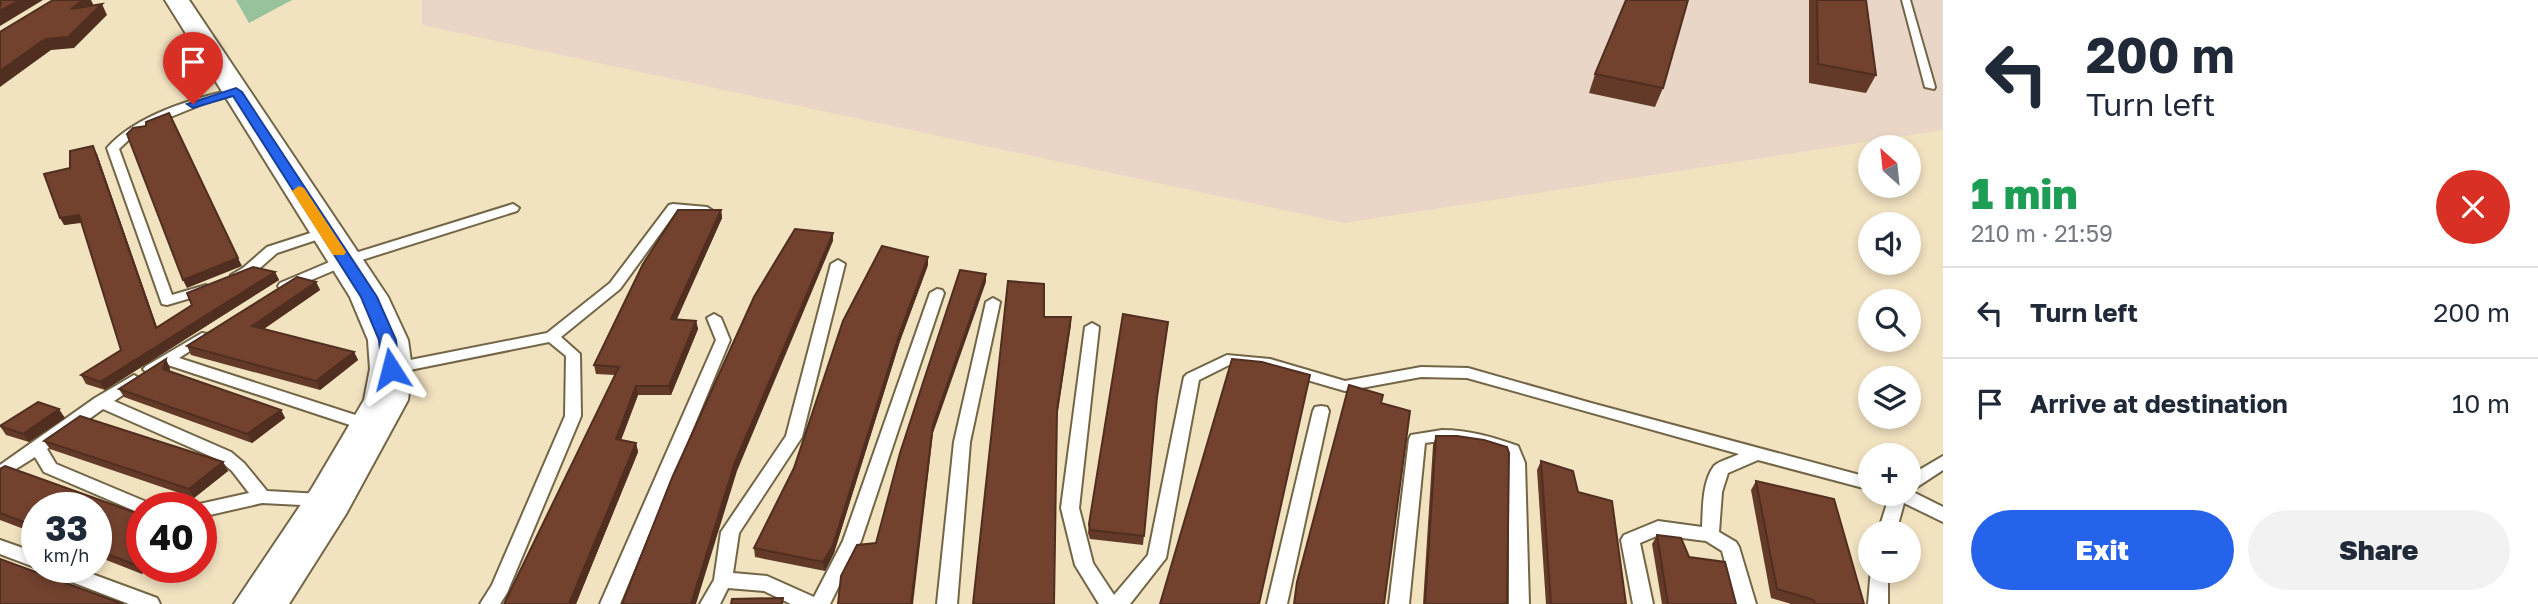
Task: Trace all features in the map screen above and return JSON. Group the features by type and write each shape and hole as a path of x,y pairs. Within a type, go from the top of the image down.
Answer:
{"street":[{"path":"177,0 369,297 388,340 391,369 386,400 329,501 261,604"}],"lane":[{"path":"1906,0 1930,86"},
{"path":"236,92 209,99 135,128 113,148 167,301 248,271 272,250 335,246 513,208"},
{"path":"391,369 552,337 615,286 673,208 707,211"},
{"path":"271,295 335,246"},
{"path":"710,604 723,580 730,531 794,437 838,264"},
{"path":"820,604 852,541 937,293"},
{"path":"947,604 961,442 993,302"},
{"path":"610,604 723,340 714,318"},
{"path":"1092,327 1070,508 1084,565 1110,604"},
{"path":"0,473 101,402 213,331"},
{"path":"490,604 500,588 573,416 573,354 552,337"},
{"path":"166,359 371,426"},
{"path":"1118,604 1157,558 1192,377 1227,360 1270,364 1345,386 1421,372 1468,373 1858,480"},
{"path":"101,402 225,456 238,467 262,497"},
{"path":"1277,604 1321,411"},
{"path":"1399,604 1417,439 1440,434 1481,438 1512,450 1517,463 1519,604"},
{"path":"37,447 50,468 126,500"},
{"path":"1710,535 1713,492 1721,469 1756,453"},
{"path":"1921,477 1943,462"},
{"path":"217,507 262,497 329,501"},
{"path":"1921,504 1943,515"},
{"path":"1643,604 1630,540 1658,528 1710,535 1730,547 1746,604"},
{"path":"0,547 21,555"},
{"path":"723,580 767,584 809,604"},
{"path":"95,583 150,604"},
{"path":"1878,604 1879,583"}],"shaded area":[{"path":"422,0 1943,0 1943,130 1911,135 1858,135 1858,143 1344,223 422,25"}],"green space":[{"path":"236,0 292,0 249,23"}],"building":[{"path":"0,0 20,0 0,11"},
{"path":"53,0 83,0 71,9 102,4 68,37 45,39 0,71 0,32"},
{"path":"1626,0 1688,0 1663,88 1595,74"},
{"path":"1817,0 1866,0 1876,75 1818,64"},
{"path":"169,113 238,258 183,280 127,134 133,128 146,126 146,122"},
{"path":"93,146 156,328 192,305 187,293 253,267 275,272 100,382 81,375 121,350 79,215 60,218 44,174 70,168 70,151"},
{"path":"678,210 721,210 671,319 696,321 669,386 636,386 616,439 636,443 569,604 504,604 619,367 594,365 643,264"},
{"path":"795,229 833,233 735,462 691,604 622,604 672,478 754,297"},
{"path":"882,246 928,257 900,332 833,545 823,562 754,548 794,468 843,321"},
{"path":"960,270 986,274 933,425 911,604 838,604 841,576 857,545 876,543 900,453"},
{"path":"297,277 316,282 252,326 354,352 316,381 187,346"},
{"path":"1008,281 1044,284 1044,317 1071,317 1057,410 1054,604 973,604"},
{"path":"1123,314 1168,322 1157,397 1144,536 1090,530 1089,524"},
{"path":"166,359 163,369 281,410 247,434 119,389"},
{"path":"1232,359 1262,362 1310,375 1259,604 1160,604"},
{"path":"1349,385 1383,395 1381,403 1410,411 1384,604 1294,604 1297,582"},
{"path":"38,402 59,409 23,434 0,426"},
{"path":"80,416 223,462 189,489 44,441"},
{"path":"1436,436 1484,440 1507,447 1507,604 1425,604"},
{"path":"1541,461 1573,471 1578,492 1612,501 1626,604 1551,604"},
{"path":"5,466 78,492 21,492 21,521 0,513 0,469"},
{"path":"1756,481 1834,499 1864,604 1815,604 1814,600 1777,589"},
{"path":"112,504 126,509 126,561 112,556"},
{"path":"1657,535 1681,538 1689,557 1725,562 1736,604 1668,604"},
{"path":"0,559 21,567 21,583 66,583 123,604 0,604"},
{"path":"783,598 782,604 731,604 732,599"}],"slow traffic":[{"path":"299,191 338,252"}],"route":[{"path":"193,104 236,92 369,297 388,340 391,369"}]}
